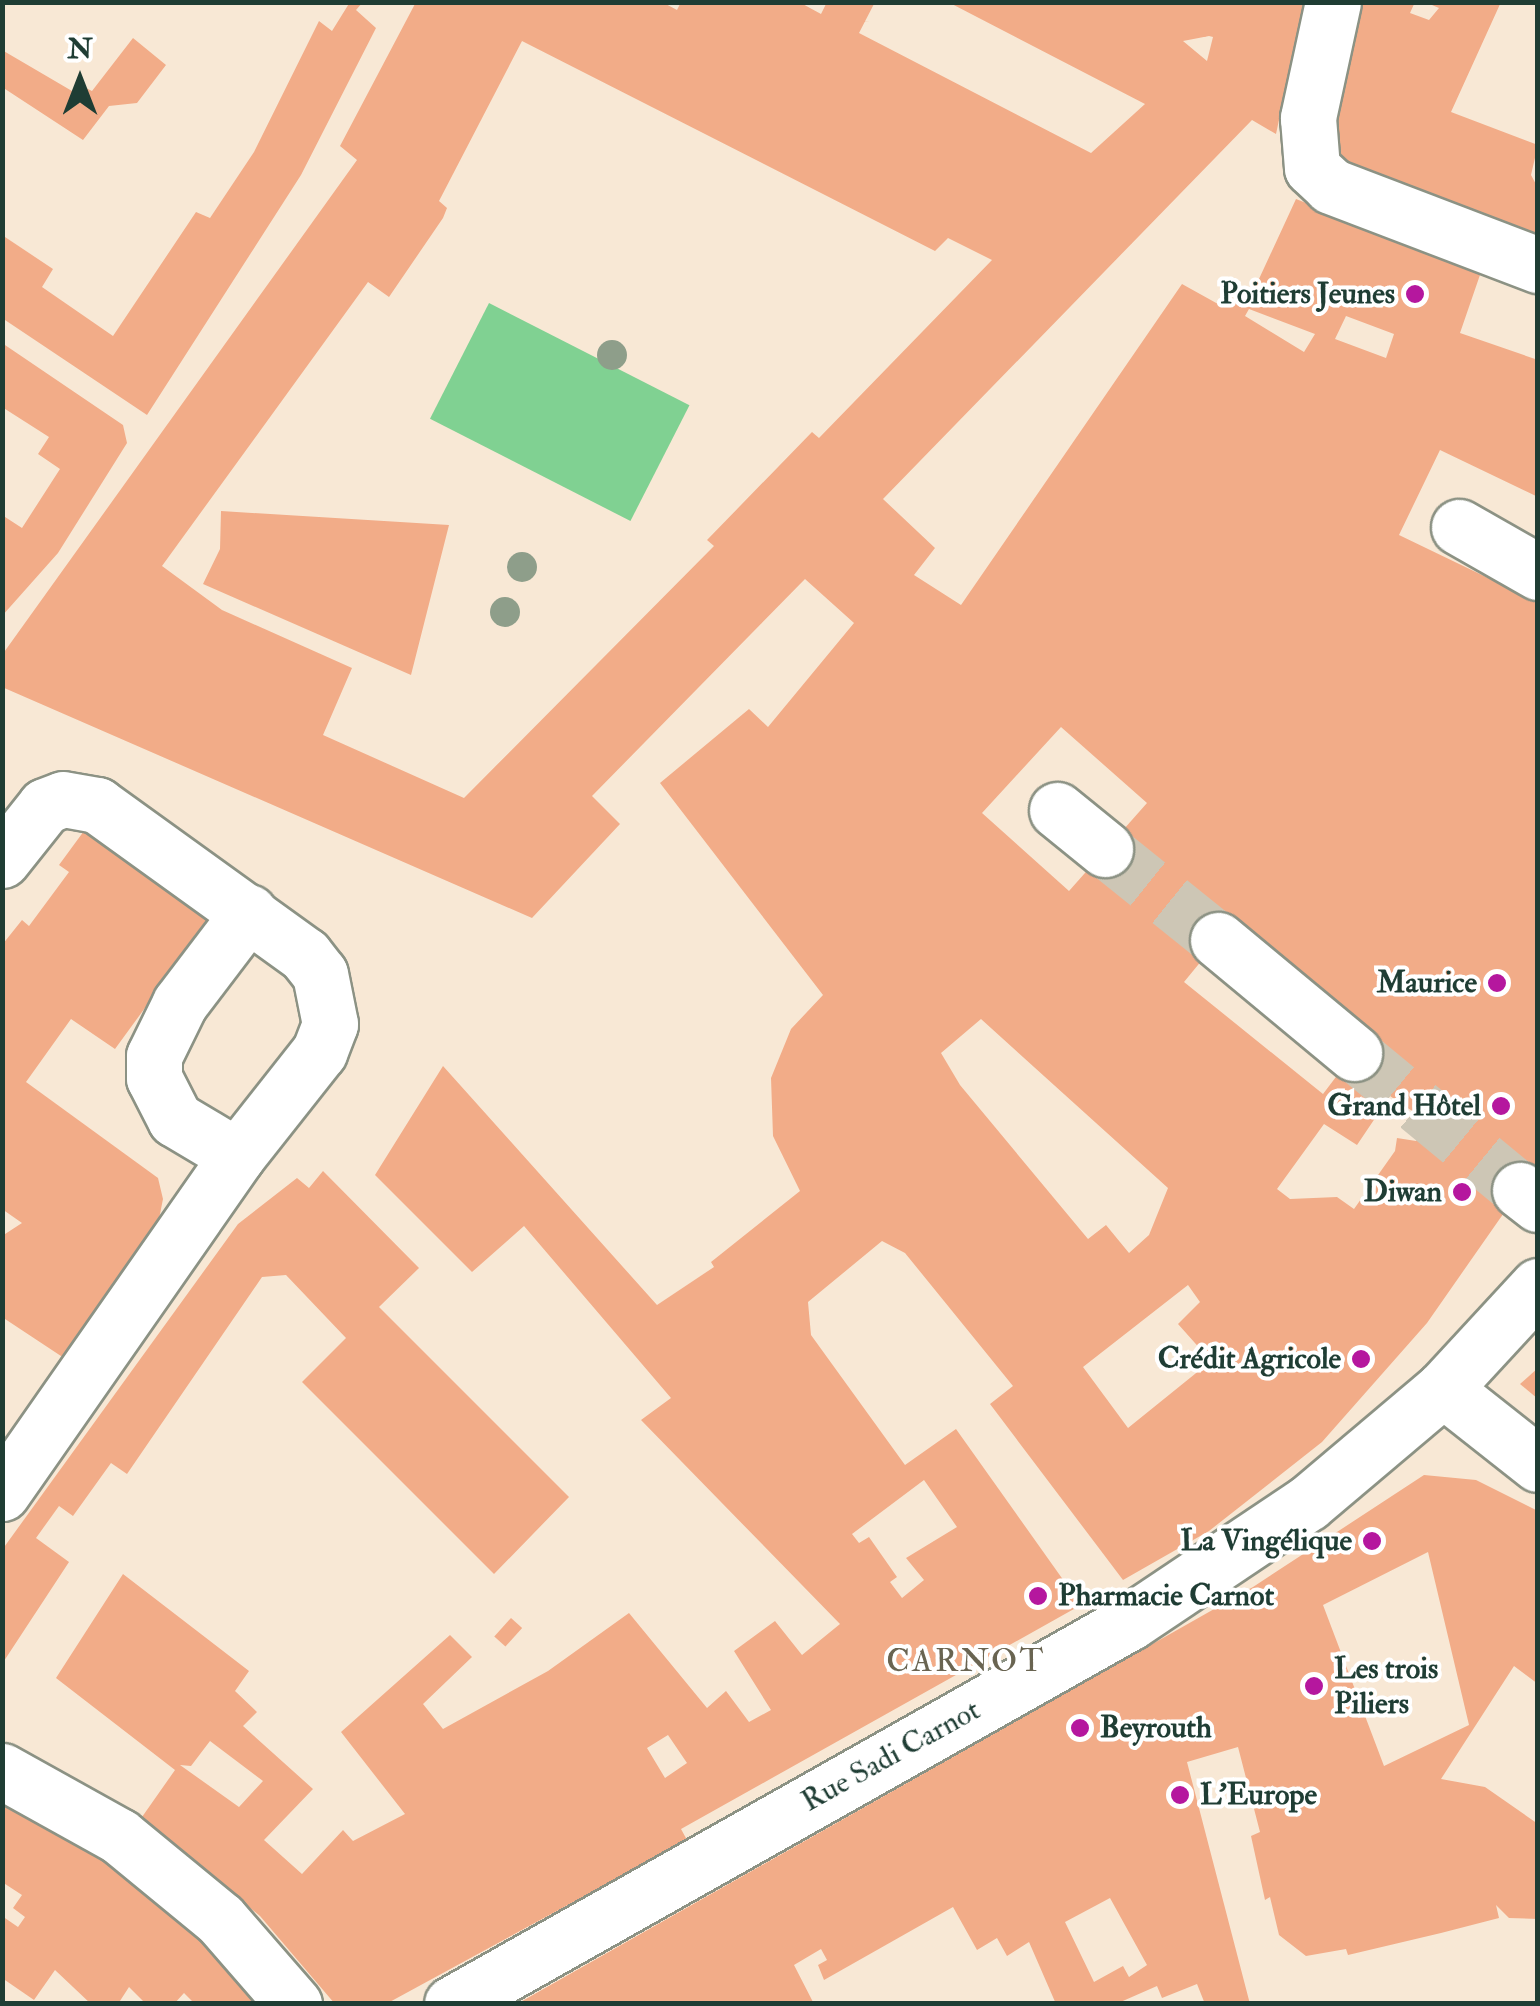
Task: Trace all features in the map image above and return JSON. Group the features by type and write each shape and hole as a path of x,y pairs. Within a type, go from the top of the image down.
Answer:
{"street":[{"path":"1334,2 1308,118 1312,168 1331,186 1538,265"},
{"path":"1459,527 1538,572"},
{"path":"2,860 45,806 81,799 249,912 320,974 330,1024 319,1052 237,1156 2,1492"},
{"path":"1057,810 1105,848"},
{"path":"237,1156 175,1119 157,1090 154,1056 180,1003 249,912"},
{"path":"1218,940 1354,1053"},
{"name":"Rue Sadi Carnot","path":"452,2004 1130,1622 1308,1503 1443,1389 1538,1286"},
{"path":"1443,1389 1538,1464"},
{"path":"2,1771 119,1836 220,1918 294,2004"}],"green space":[{"path":"489,303 689,405 630,521 430,419"}],"building":[{"path":"350,2 363,2 356,10 376,28 301,175 147,415 2,318 2,235 53,269 42,287 113,336 196,212 210,218 254,152 319,21 332,31"},
{"path":"416,2 662,2 677,10 681,2 799,2 821,14 827,2 875,2 859,33 1091,153 1145,104 948,2 1304,2 1276,134 1252,120 883,499 935,548 914,575 961,605 1182,284 1218,304 1220,298 1246,307 1296,199 1481,272 1460,333 1538,360 1538,497 1440,450 1399,535 1538,602 1538,1164 1427,1323 1322,1442 1209,1531 1123,1580 990,1404 1013,1386 905,1253 882,1241 808,1302 811,1335 905,1465 956,1429 1081,1605 681,1829 687,1840 386,2004 335,2004 260,1916 142,1817 175,1770 56,1678 123,1574 249,1671 235,1691 257,1712 243,1726 313,1789 264,1840 302,1874 343,1830 353,1841 405,1814 341,1732 450,1635 472,1657 423,1704 443,1729 548,1671 629,1613 707,1708 726,1691 749,1722 771,1710 734,1651 775,1621 802,1655 840,1624 641,1420 671,1398 524,1226 472,1272 375,1175 443,1066 657,1305 714,1267 711,1262 800,1191 773,1136 771,1078 791,1029 823,995 660,783 749,709 768,727 854,623 805,579 592,796 620,824 532,918 2,687 2,655 357,160 340,146","holes":["1213,37 1207,61 1183,41","522,41 935,251 948,238 992,260 819,438 812,432 707,540 714,546 464,798 323,735 352,668 222,610 162,566 368,282 389,297 447,208 439,201","1249,309 1315,334 1304,352 1245,316","1346,316 1394,334 1386,358 1335,339","1061,727 1147,803 1069,891 982,813","1230,926 1367,1036 1323,1094 1184,982","981,1019 1168,1188 1149,1235 1129,1253 1106,1225 1088,1239 960,1085 941,1053","1390,1096 1430,1123 1416,1141 1397,1138 1395,1151 1354,1209 1337,1197 1290,1199 1277,1189 1324,1124 1357,1145","1188,1285 1200,1302 1178,1324 1211,1361 1128,1428 1083,1367","924,1480 957,1527 906,1558 924,1580 902,1598 890,1582 897,1577 869,1537 859,1543 852,1534","668,1735 687,1763 665,1778 647,1748","210,1741 263,1781 239,1807 180,1765 191,1766"]},
{"path":"1358,2 1415,2 1410,13 1429,20 1439,8 1425,2 1501,2 1451,112 1538,145 1531,175 1538,188 1538,240 1340,167 1327,136"},
{"path":"133,38 166,65 137,103 109,106 83,140 2,87 2,50 72,91 78,84 92,91"},
{"path":"2,343 123,425 127,443 58,553 2,616 2,515 22,528 60,469 38,454 49,437 2,407"},
{"path":"221,511 449,525 411,675 203,584 220,549"},
{"path":"92,820 212,916 115,1049 71,1019 26,1082 158,1178 163,1199 158,1224 64,1358 2,1317 2,1236 22,1223 2,1209 2,945 22,920 29,926 69,872 59,865"},
{"path":"323,1171 419,1268 379,1307 569,1497 494,1574 302,1382 346,1338 286,1275 262,1277 127,1474 111,1463 73,1516 59,1506 36,1538 69,1562 2,1664 2,1550 238,1224 297,1178 309,1188"},
{"path":"1538,1368 1538,1399 1520,1384"},
{"path":"1424,1475 1476,1480 1538,1511 1538,1684 1514,1666 1441,1779 1485,1787 1538,1824 1538,1919 1509,1918 1496,1905 1499,1918 1348,1955 1346,1949 1306,1956 1279,1935 1270,1897 1265,1900 1251,1836 1260,1832 1238,1747 1187,1762 1250,2004 1205,2004 1197,1984 1162,1998 1157,1986 1116,2004 1056,2004 1029,1942 1007,1956 997,1938 977,1950 953,1907 824,1980 818,1965 827,1960 821,1949 794,1965 814,2004 517,2004 1253,1587","holes":["1428,1552 1469,1725 1384,1766 1323,1605","1110,1898 1147,1965 1129,1977 1123,1966 1094,1982 1065,1922"]},
{"path":"511,1618 522,1628 505,1647 494,1637"},
{"path":"2,1796 83,1840 163,1901 270,2004 195,2004 184,1993 174,2004 146,2004 129,1987 118,2004 91,2004 55,1970 34,2000 2,1978 2,1916 18,1927 25,1917 13,1908 22,1895 2,1882"}],"tunnel":[{"path":"1105,849 1218,940"},
{"path":"1354,1053 1520,1190"}],"place":[{"name":"Poitiers Jeunes","path":"1415,294"},
{"name":"Maurice","path":"1497,983"},
{"name":"Grand Hôtel","path":"1501,1106"},
{"name":"Diwan","path":"1462,1192"},
{"name":"Crédit Agricole","path":"1361,1359"},
{"name":"La Vingélique","path":"1372,1541"},
{"name":"Pharmacie Carnot","path":"1038,1596"},
{"name":"Les trois Piliers","path":"1314,1686"},
{"name":"Beyrouth","path":"1080,1728"},
{"name":"L'Europe","path":"1180,1795"}],"district":[{"name":"CARNOT","path":"966,1661"}]}
